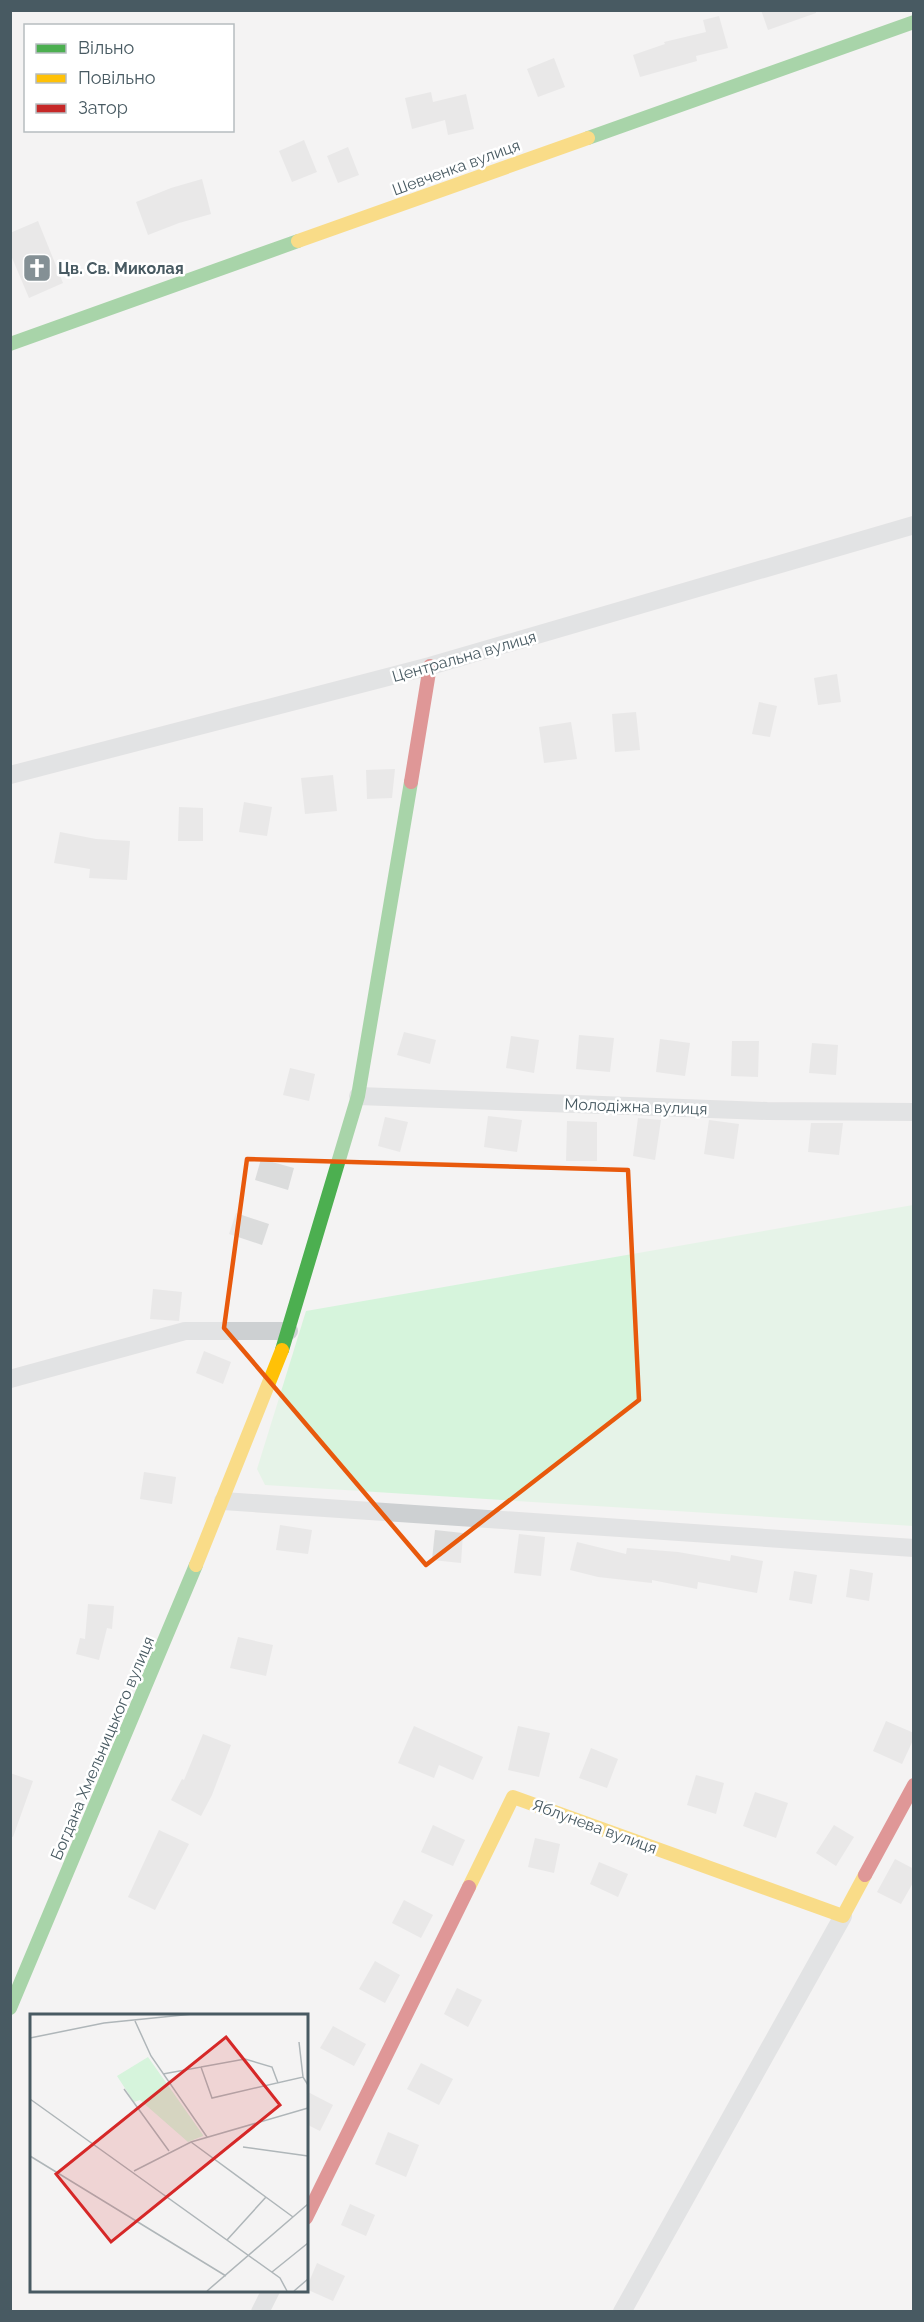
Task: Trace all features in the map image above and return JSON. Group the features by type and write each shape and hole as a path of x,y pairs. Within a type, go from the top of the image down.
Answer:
{"street":[{"name":"Шевченка вулиця","path":"10,344 914,22"},
{"name":"Центральна вулиця","path":"10,775 430,666 914,525"},
{"name":"Богдана Хмельницького вулиця","path":"10,2008 223,1501 289,1331 358,1096 430,666"},
{"name":"Молодіжна вулиця","path":"358,1096 767,1111 914,1112"},
{"path":"10,1379 185,1330 289,1331"},
{"path":"223,1501 914,1548"},
{"path":"622,2312 914,1785"},
{"name":"Яблунева вулиця","path":"308,2214 513,1797 843,1916"},
{"path":"260,2312 270,2292"}],"highlighted area":[{"path":"247,1159 628,1170 639,1400 426,1565 224,1328"}],"green space":[{"path":"913,1205 913,1526 265,1485 257,1469 306,1311"}],"building":[{"path":"761,10 816,10 816,13 768,30"},
{"path":"719,16 728,48 696,56 697,61 640,77 633,55 665,44 664,42 706,32 703,20"},
{"path":"554,58 565,87 538,97 527,69"},
{"path":"431,92 433,102 466,94 474,129 448,135 445,120 412,129 405,98"},
{"path":"304,140 317,172 292,182 279,151"},
{"path":"348,147 359,175 338,183 327,156"},
{"path":"202,179 211,214 148,235 136,202"},
{"name":"Цв. Св. Миколая","path":"38,221 63,283 29,298 10,253 10,233"},
{"path":"837,674 841,702 818,705 814,678"},
{"path":"759,702 777,706 770,737 752,734"},
{"path":"636,712 640,750 615,752 612,714"},
{"path":"571,722 577,759 544,763 539,727"},
{"path":"395,769 392,798 367,799 366,770"},
{"path":"333,775 337,811 305,814 301,778"},
{"path":"244,802 272,807 267,836 239,832"},
{"path":"179,807 203,808 203,841 178,841"},
{"path":"60,832 96,839 130,841 127,880 89,878 90,869 54,863"},
{"path":"404,1032 436,1040 430,1064 397,1055"},
{"path":"579,1035 614,1038 610,1072 576,1069"},
{"path":"511,1036 539,1040 534,1073 506,1068"},
{"path":"660,1039 690,1043 685,1076 656,1072"},
{"path":"732,1041 759,1041 758,1077 731,1076"},
{"path":"812,1043 838,1045 836,1075 809,1073"},
{"path":"290,1068 315,1074 309,1101 283,1095"},
{"path":"488,1116 522,1120 517,1152 484,1147"},
{"path":"385,1117 408,1122 400,1152 378,1146"},
{"path":"638,1118 661,1120 655,1160 633,1156"},
{"path":"709,1120 739,1124 734,1159 704,1154"},
{"path":"567,1121 597,1122 597,1161 566,1161"},
{"path":"811,1123 843,1123 839,1155 808,1152"},
{"path":"261,1159 294,1168 288,1190 255,1180"},
{"path":"236,1213 269,1224 262,1245 229,1234"},
{"path":"153,1289 182,1292 179,1321 150,1319"},
{"path":"204,1351 231,1362 223,1384 196,1373"},
{"path":"144,1472 176,1477 172,1504 140,1499"},
{"path":"280,1525 312,1530 308,1554 276,1550"},
{"path":"435,1530 463,1533 461,1563 432,1560"},
{"path":"519,1534 545,1537 541,1576 514,1573"},
{"path":"577,1542 626,1554 627,1548 678,1552 730,1561 731,1555 763,1561 757,1593 698,1582 697,1589 652,1580 652,1583 598,1577 570,1570"},
{"path":"850,1569 873,1573 869,1601 846,1597"},
{"path":"794,1571 817,1575 812,1604 789,1600"},
{"path":"88,1604 114,1606 112,1629 107,1628 99,1660 76,1654 80,1638 85,1639"},
{"path":"238,1637 273,1645 266,1676 230,1668"},
{"path":"886,1721 914,1733 914,1738 902,1764 873,1751"},
{"path":"414,1726 483,1757 473,1780 439,1765 434,1778 398,1763"},
{"path":"518,1726 550,1733 539,1777 508,1770"},
{"path":"203,1734 231,1745 212,1795 201,1816 171,1800 182,1779 184,1780"},
{"path":"591,1748 618,1759 607,1788 579,1778"},
{"path":"10,1773 33,1781 13,1837 10,1836"},
{"path":"696,1775 724,1783 716,1814 687,1805"},
{"path":"755,1792 788,1803 776,1838 743,1826"},
{"path":"433,1825 465,1840 453,1866 421,1852"},
{"path":"834,1825 854,1837 836,1866 816,1853"},
{"path":"159,1830 189,1844 155,1910 128,1897"},
{"path":"535,1838 560,1844 554,1873 528,1867"},
{"path":"895,1859 914,1869 914,1881 901,1904 877,1892"},
{"path":"599,1862 628,1874 618,1897 590,1884"},
{"path":"404,1900 433,1915 421,1938 392,1923"},
{"path":"375,1961 400,1975 385,2003 359,1989"},
{"path":"457,1988 482,2000 468,2027 444,2014"},
{"path":"333,2026 366,2044 354,2066 320,2048"},
{"path":"421,2063 453,2079 439,2105 407,2089"},
{"path":"308,2092 333,2105 320,2131 308,2125"},
{"path":"388,2132 419,2145 406,2177 375,2164"},
{"path":"350,2204 375,2215 366,2236 341,2225"},
{"path":"317,2263 345,2276 333,2301 308,2290"}],"traffic: fast":[{"path":"588,138 914,22"},
{"path":"10,344 298,241"},
{"path":"282,1350 358,1096 411,782"},
{"path":"10,2008 196,1565"}],"traffic: slow":[{"path":"298,241 588,138"},
{"path":"196,1565 282,1350"},
{"path":"469,1887 513,1797 843,1916 865,1875"}],"traffic: jam":[{"path":"411,782 430,666"},
{"path":"865,1875 914,1785"},
{"path":"308,2214 469,1887"}],"place":[{"name":"Цв. Св. Миколая","path":"37,268"}]}
